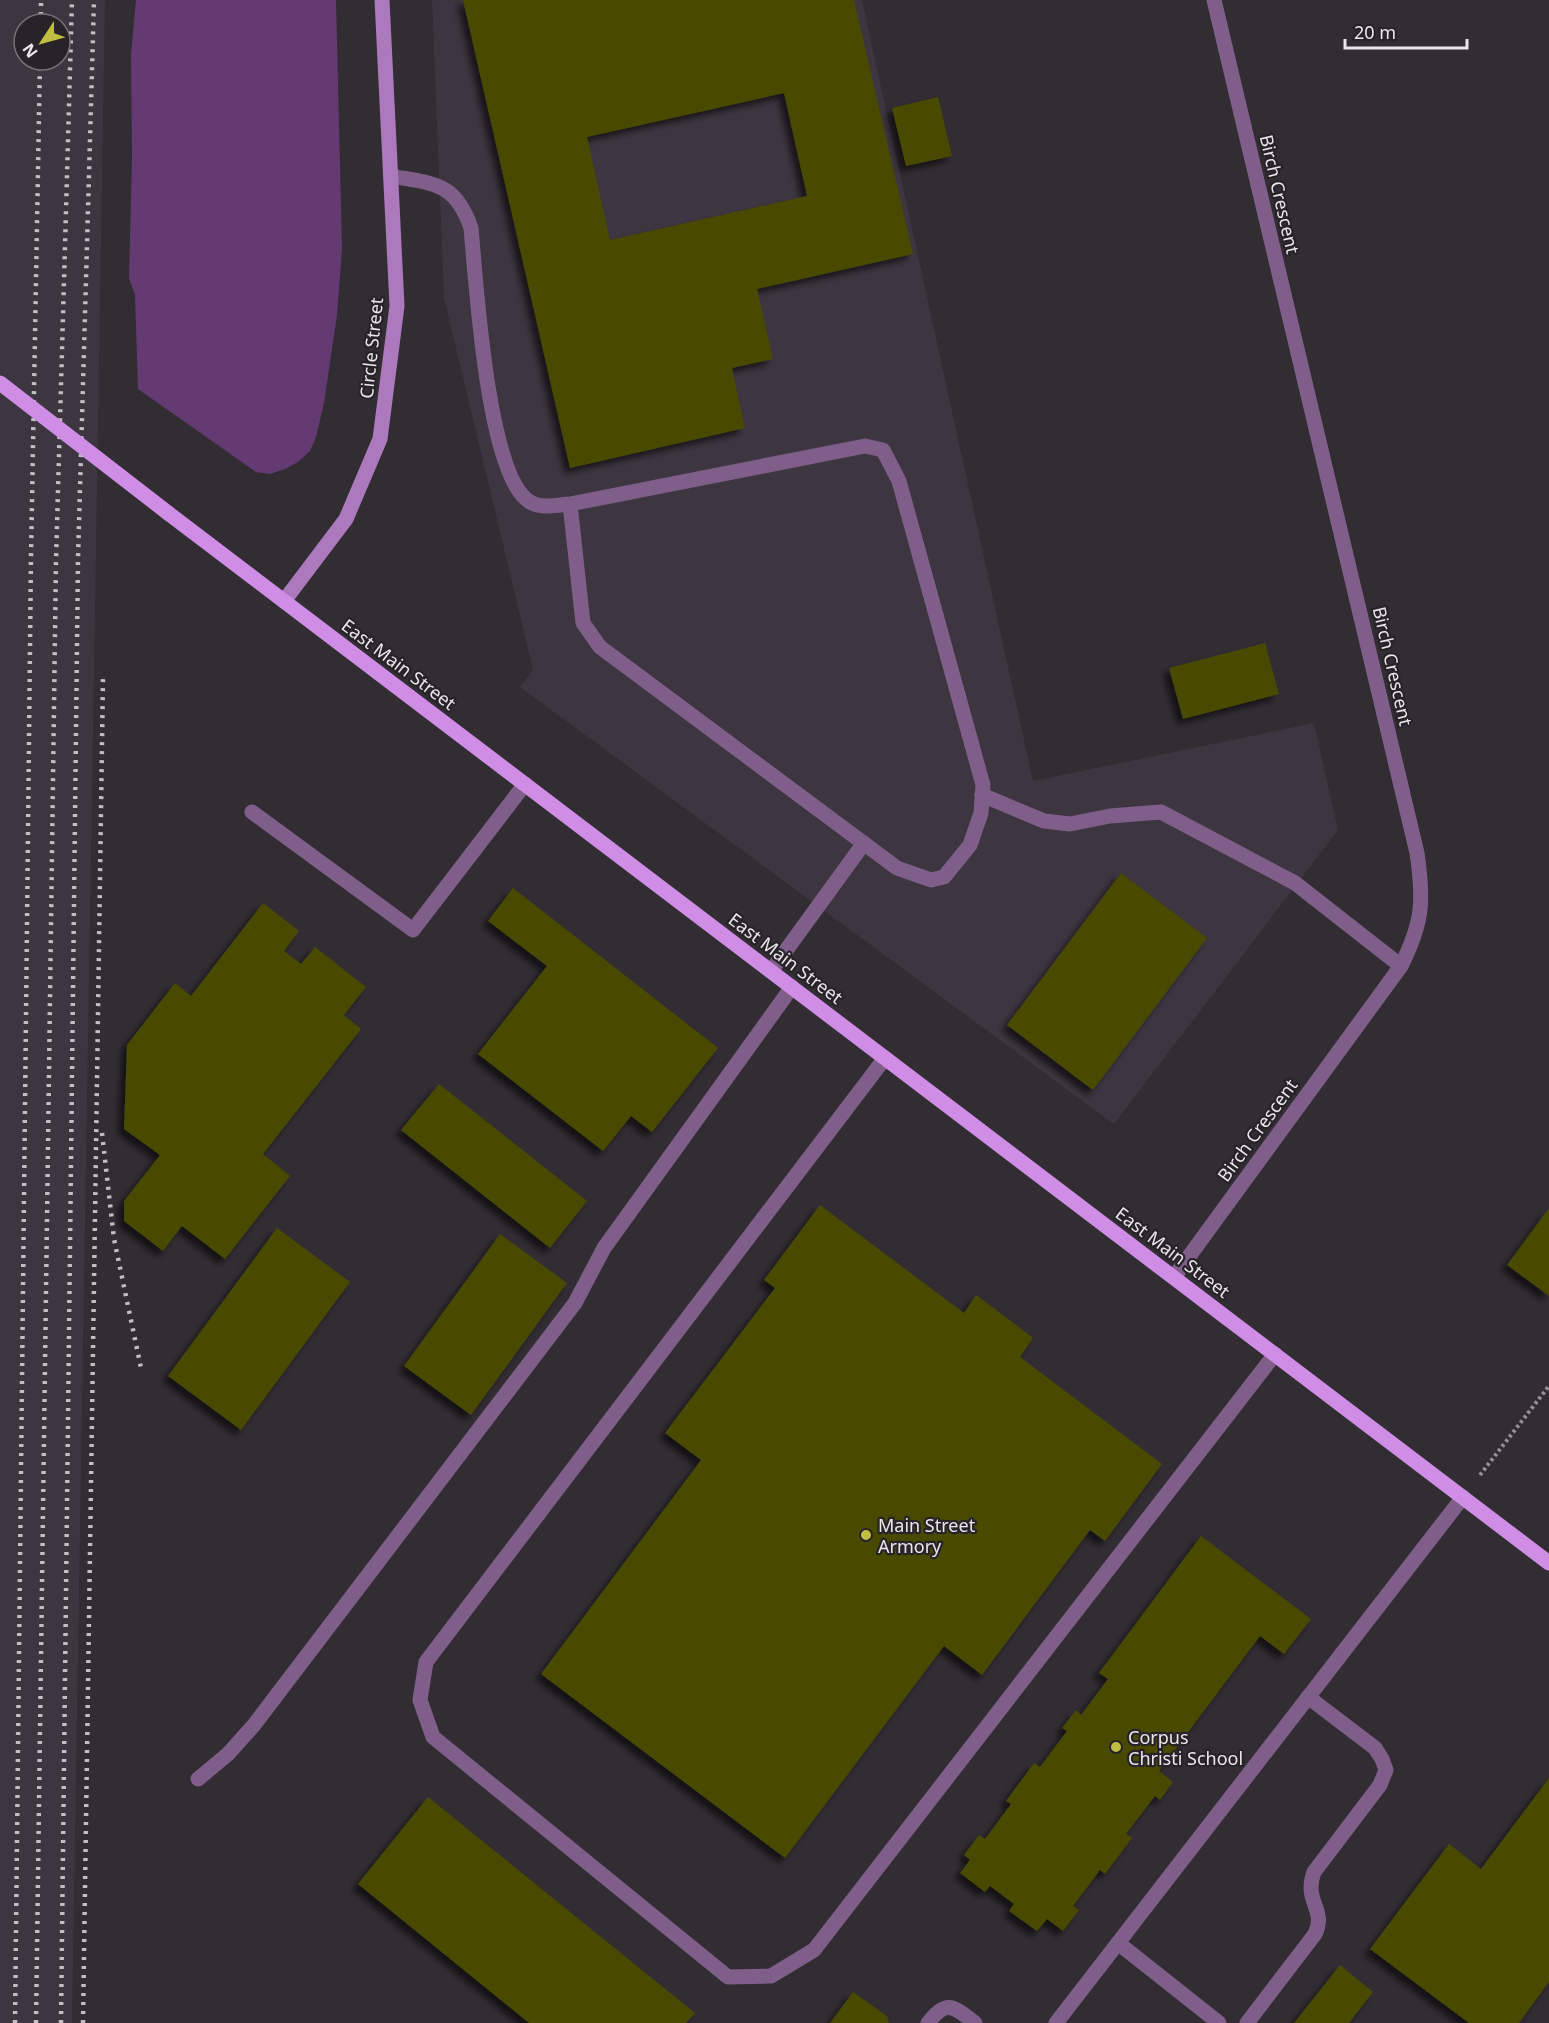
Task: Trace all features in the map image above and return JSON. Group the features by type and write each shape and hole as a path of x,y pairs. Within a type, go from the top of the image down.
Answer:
{"main road":[{"name":"Circle Street","path":"284,600 346,519 380,439 397,306 382,0"},
{"name":"East Main Street","path":"0,383 1549,1563"}],"street":[{"name":"Birch Crescent","path":"1174,1277 1401,966 1413,942 1420,920 1422,891 1418,853 1214,0"},
{"path":"391,176 439,184 455,198 466,213 471,228 484,359 497,432 510,476 525,499 539,507 570,504 865,446 883,450 899,481 983,785 981,813 970,845 944,877 931,880 897,868 600,647 583,623 570,504"},
{"path":"252,812 413,930 525,784"},
{"path":"982,795 1044,820 1071,824 1110,816 1161,812 1295,883 1401,966"},
{"path":"771,971 864,843"},
{"path":"198,1779 228,1754 254,1725 575,1304 603,1248 792,987"},
{"path":"885,1058 426,1662 420,1700 433,1737 728,1977 771,1976 814,1950 1275,1354"},
{"path":"1056,2023 1463,1497"},
{"path":"1247,2023 1315,1934 1320,1924 1318,1911 1310,1892 1310,1882 1314,1872 1380,1785 1386,1770 1382,1758 1375,1749 1308,1697"},
{"path":"1118,1943 1218,2023"},
{"path":"928,2023 938,2010 948,2007 956,2009 975,2023"}],"path":[{"path":"1463,1497 1549,1386"}],"shaded area":[{"path":"0,0 105,0 72,2023 0,2023"},
{"path":"136,0 336,0 342,249 337,315 324,403 316,437 310,451 298,462 270,474 256,472 138,389 135,295 129,278 132,158 131,55"},
{"path":"432,0 862,0 1033,781 1314,723 1338,830 1114,1124 520,687 533,670 444,298"}],"building":[{"path":"463,0 854,0 913,254 757,289 773,359 732,368 745,428 570,468","holes":["784,93 807,196 610,240 587,137"]},
{"path":"938,97 952,156 906,166 892,108"},
{"path":"1265,643 1279,694 1183,719 1169,668"},
{"path":"1121,873 1207,938 1093,1090 1007,1025"},
{"path":"513,888 718,1048 652,1132 631,1116 603,1151 478,1054 547,966 488,921"},
{"path":"263,903 299,931 284,951 301,964 315,947 366,987 344,1015 361,1029 263,1154 290,1176 225,1259 182,1226 163,1251 124,1221 124,1201 160,1155 124,1129 127,1045 175,983 191,996"},
{"path":"439,1084 587,1201 550,1248 401,1130"},
{"name":"Main Street Armory","path":"820,1205 964,1313 976,1295 1003,1315 1033,1338 1020,1357 1162,1464 1105,1541 1090,1530 982,1675 944,1646 785,1858 541,1674 701,1460 665,1433 775,1288 764,1280"},
{"path":"1549,1208 1549,1296 1507,1265"},
{"path":"277,1228 350,1282 241,1430 168,1376"},
{"path":"500,1234 567,1283 471,1415 404,1366"},
{"name":"Corpus Christi School","path":"1201,1536 1311,1619 1284,1654 1260,1636 1159,1771 1173,1782 1160,1800 1155,1796 1126,1834 1132,1838 1105,1874 1100,1870 1073,1906 1079,1910 1063,1931 1047,1919 1037,1931 1009,1911 1014,1904 990,1886 985,1892 960,1873 970,1860 964,1855 979,1835 985,1839 1011,1804 1006,1801 1034,1763 1040,1767 1067,1731 1062,1728 1076,1710 1081,1715 1108,1679 1099,1673"},
{"path":"1549,1778 1549,1982 1519,2023 1469,2023 1370,1949 1449,1844 1481,1869"},
{"path":"428,1797 695,2013 686,2023 529,2023 358,1884"},
{"path":"1340,1965 1373,1992 1349,2023 1294,2023"},
{"path":"853,1992 887,2016 889,2023 830,2023"}],"railway":[{"path":"41,0 41,12"},
{"path":"36,2023 56,561 72,0"},
{"path":"61,2023 78,559 94,0"},
{"path":"15,2023 31,557 40,72"},
{"path":"83,2023 103,677"},
{"path":"102,1133 114,1239 141,1368"}],"place":[{"name":"Main Street Armory","path":"866,1535"},
{"name":"Corpus Christi School","path":"1116,1747"}]}
